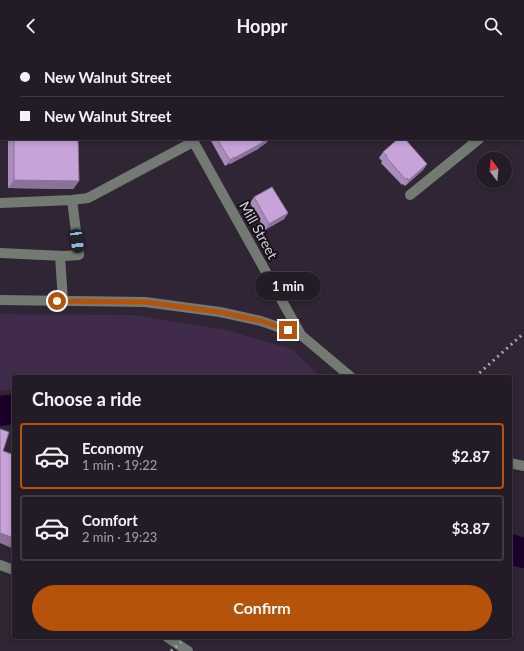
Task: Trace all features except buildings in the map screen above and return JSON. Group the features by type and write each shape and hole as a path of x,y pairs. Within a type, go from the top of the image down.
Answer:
{"street":[{"path":"0,204 88,198 192,140"},
{"name":"Mill Street","path":"192,140 301,335"},
{"path":"410,195 477,140"},
{"path":"0,254 60,256 79,255 72,200"},
{"path":"60,256 64,301"},
{"path":"0,300 145,302 220,312 261,321 301,335 349,375"},
{"path":"512,463 524,466"},
{"path":"0,565 12,569"},
{"path":"170,639 188,651"}],"shaded area":[{"path":"0,314 132,315 226,330 292,349 319,375 12,375 12,390 0,391"}],"waterway":[{"path":"0,411 12,409"},
{"path":"512,550 524,553"}],"railway":[{"path":"477,375 524,333"},
{"path":"171,651 185,639"}],"route":[{"path":"57,301 145,302 220,312 261,321 288,330"}]}
